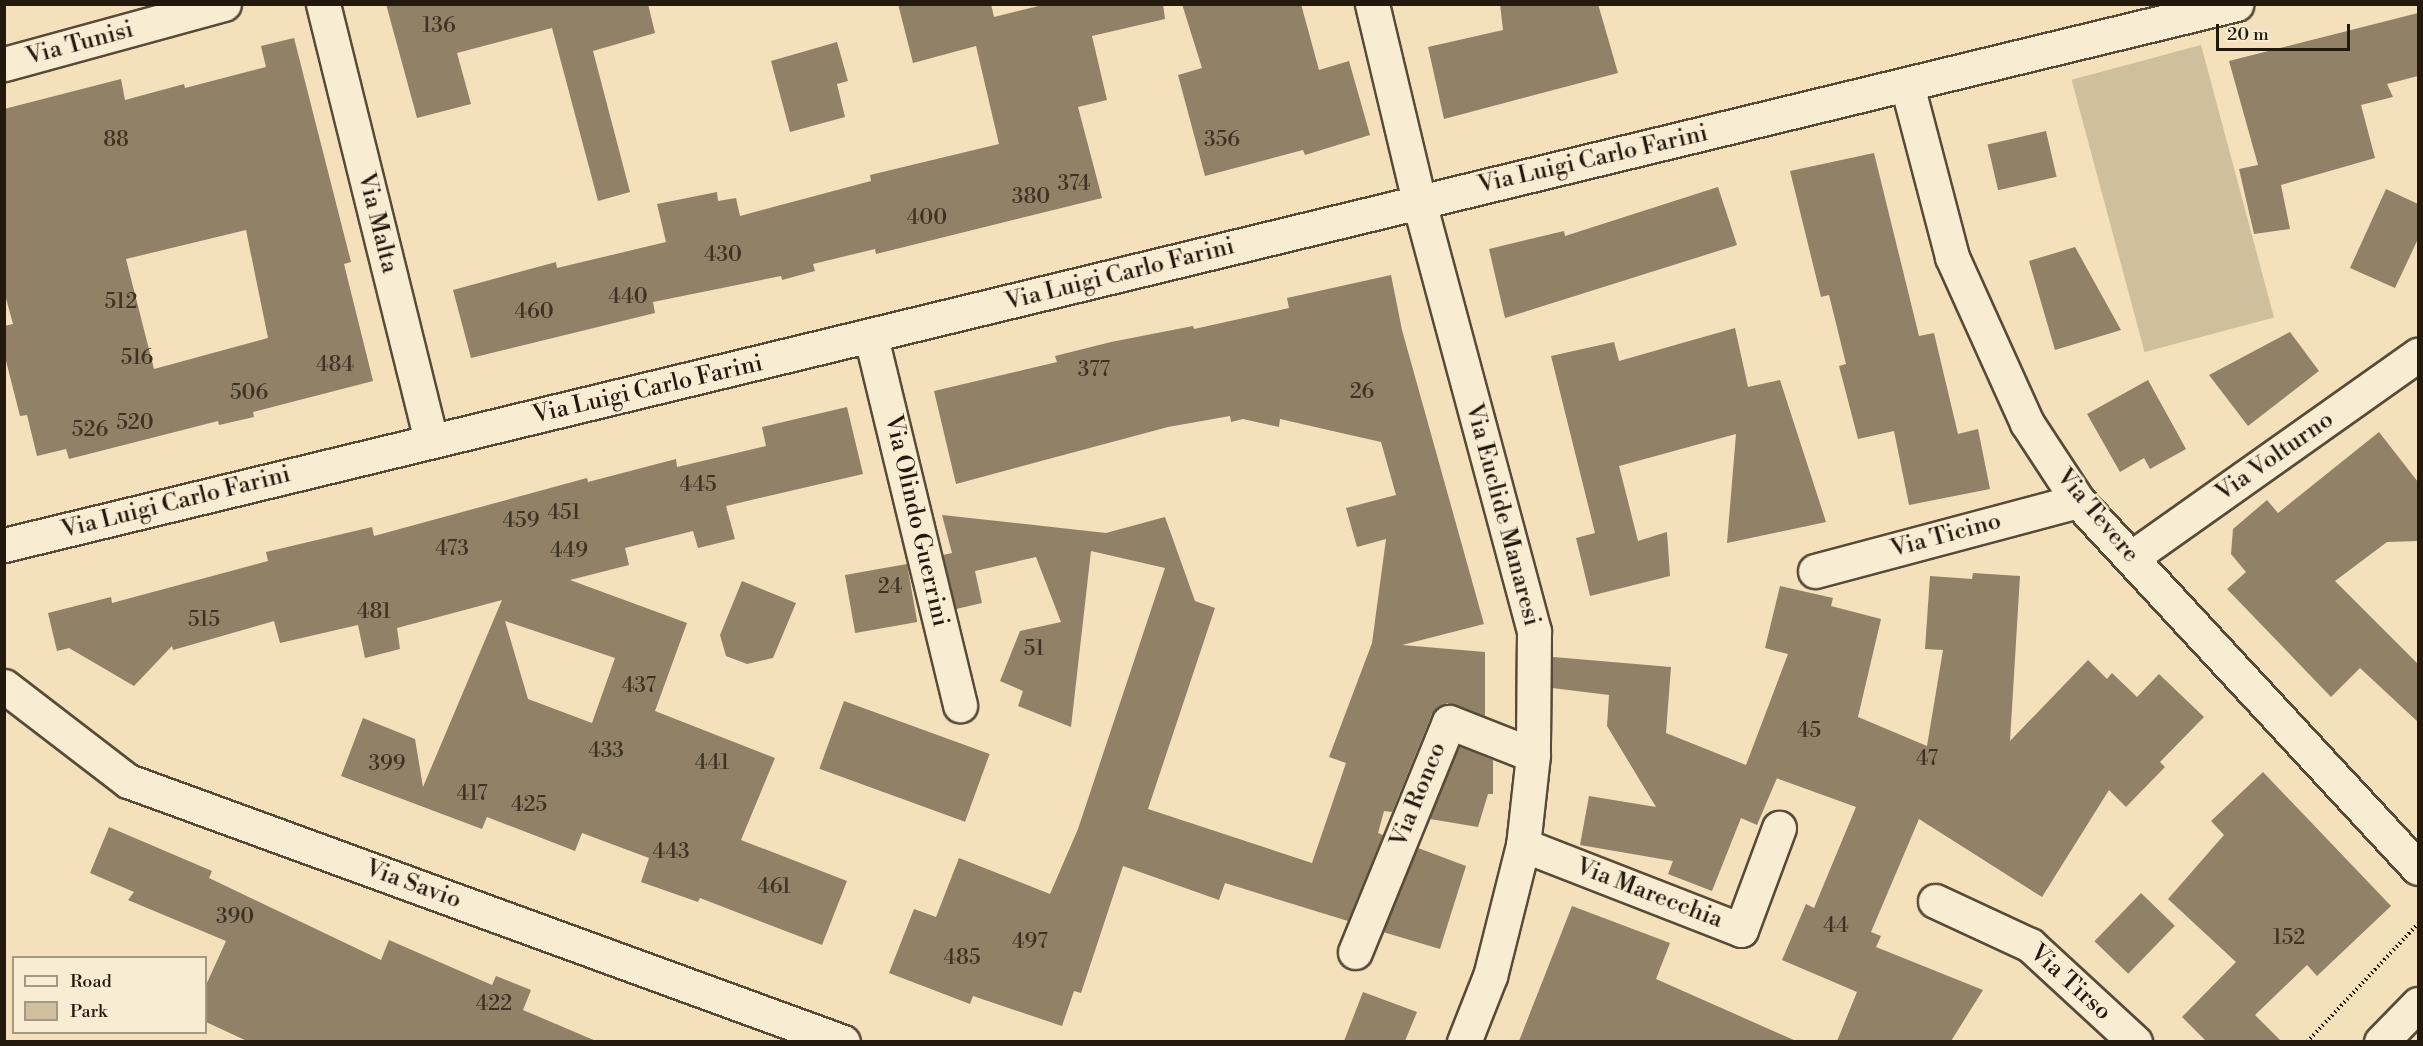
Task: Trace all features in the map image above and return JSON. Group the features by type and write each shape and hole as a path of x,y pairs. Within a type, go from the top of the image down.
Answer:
{"street":[{"name":"Via Tunisi","path":"4,64 224,4"},
{"name":"Via Malta","path":"323,4 430,441"},
{"name":"Via Euclide Manaresi","path":"1372,4 1419,202 1534,631 1533,755 1523,845 1490,976 1464,1041"},
{"name":"Via Luigi Carlo Farini","path":"4,545 430,441 872,337 2236,4"},
{"name":"Via Tevere","path":"1907,86 1952,257 2027,423 2078,501 2418,868"},
{"name":"Via Olindo Guerrini","path":"872,337 960,705"},
{"name":"Via Volturno","path":"2131,558 2418,355"},
{"name":"Via Ticino","path":"1815,571 2078,501"},
{"name":"Via Savio","path":"4,686 128,781 843,1041"},
{"name":"Via Ronco","path":"1354,952 1449,722 1533,755"},
{"name":"Via Marecchia","path":"1523,845 1741,930 1779,828"},
{"name":"Via Tirso","path":"1935,901 2030,945 2135,1041"},
{"path":"2381,1041 2418,1004"}],"path":[{"path":"2307,1041 2418,924"}],"green space":[{"path":"2201,45 2274,317 2145,352 2072,80"}],"building":[{"path":"386,4 648,4 655,33 593,51 630,192 598,201 552,28 457,53 471,104 417,118"},
{"path":"898,4 991,4 994,17 1047,4 1163,4 1165,19 1092,36 1107,100 1078,107 1102,198 876,254 875,249 813,264 815,271 782,280 781,276 653,302 655,313 471,358 453,290 556,262 557,268 666,242 657,204 717,192 718,201 736,198 740,216 871,181 870,175 999,144 976,46 913,63"},
{"path":"1182,4 1301,4 1319,70 1349,61 1370,135 1305,155 1303,150 1205,176 1178,75 1202,68"},
{"path":"1500,4 1598,4 1618,73 1444,119 1428,47 1503,30"},
{"path":"2418,13 2418,76 2387,84 2393,97 2361,105 2375,158 2281,185 2290,229 2254,234 2239,169 2258,165 2229,61"},
{"path":"294,38 351,262 344,264 373,381 253,412 254,417 219,425 218,421 69,459 66,449 37,456 27,415 20,416 4,353 4,326 13,324 4,291 4,109 121,79 125,100 184,84 185,88 266,67 261,46","holes":["246,230 268,338 154,369 126,259"]},
{"path":"837,42 848,81 837,84 845,117 790,132 771,61"},
{"path":"2046,131 2057,177 1998,190 1988,144"},
{"path":"1874,153 1919,336 1934,333 1958,434 1978,429 1990,489 1909,505 1894,431 1858,439 1839,366 1846,364 1829,295 1821,297 1790,171"},
{"path":"1718,187 1737,245 1505,318 1489,249 1564,231 1565,236"},
{"path":"2386,189 2418,204 2418,239 2395,288 2350,268"},
{"path":"2075,247 2121,330 2055,350 2029,261"},
{"path":"1391,275 1402,330 1484,624 1402,645 1485,652 1485,716 1447,703 1432,714 1392,812 1384,811 1378,833 1383,835 1348,921 1225,883 1219,900 1123,866 1081,993 1074,991 1062,1026 973,996 970,1004 889,973 914,909 936,917 959,858 1050,894 1078,829 1165,568 1091,551 1071,727 1018,706 1023,691 1000,681 1020,631 1061,622 1036,557 975,571 982,603 956,609 943,555 952,553 942,515 1106,533 1165,517 1195,601 1215,608 1148,809 1312,863 1346,763 1329,757 1372,643 1386,539 1357,547 1346,508 1396,495 1381,442 1280,419 1279,427 1243,419 1231,422 1230,416 1168,427 956,484 934,391 1057,362 1055,356 1111,342 1193,326 1194,329 1289,308 1287,298"},
{"path":"1735,328 1748,387 1780,380 1826,522 1727,543 1736,434 1619,466 1638,541 1667,532 1670,576 1590,596 1576,538 1595,533 1551,356 1614,342 1619,361"},
{"path":"2290,332 2319,371 2248,426 2209,375"},
{"path":"2148,380 2186,449 2150,469 2144,458 2120,472 2087,414"},
{"path":"847,407 863,474 726,506 735,539 698,548 693,531 625,548 629,565 570,580 687,623 655,711 775,758 741,840 847,881 822,945 700,898 698,902 641,882 649,858 582,833 575,851 487,817 482,829 341,776 363,718 415,739 423,787 502,600 397,628 400,649 365,658 358,625 280,643 274,621 173,650 172,646 134,686 69,648 57,651 48,613 111,597 112,603 268,561 266,552 372,527 374,536 587,478 588,482 676,459 677,467 766,446 762,427","holes":["505,621 615,658 592,723 528,699"]},
{"path":"2379,432 2418,482 2418,541 2387,542 2335,581 2418,664 2418,722 2360,668 2331,697 2227,589 2246,572 2231,554 2233,529 2267,500 2278,513"},
{"path":"907,564 917,622 855,633 845,575"},
{"path":"1973,573 2020,576 2010,741 2088,660 2107,679 2112,673 2137,697 2159,674 2204,717 2160,762 2165,767 2126,807 2109,790 2042,897 1919,819 1871,932 1881,936 1876,947 1983,990 1951,1041 1837,1041 1857,992 1782,960 1806,904 1814,908 1856,807 1777,778 1757,825 1741,818 1712,891 1668,874 1673,861 1580,845 1589,796 1656,807 1607,726 1609,695 1552,688 1553,657 1671,667 1666,733 1746,765 1788,654 1765,648 1780,586 1833,598 1831,606 1881,619 1858,717 1927,746 1943,650 1925,649 1930,576 1972,579"},
{"path":"742,581 796,603 773,658 747,664 726,656 720,635"},
{"path":"844,701 990,754 965,822 819,769"},
{"path":"1459,746 1493,760 1493,794 1488,794 1478,827 1430,819"},
{"path":"2263,772 2391,906 2317,976 2307,965 2255,1015 2281,1041 2206,1041 2182,1017 2236,962 2168,899 2224,835 2211,821"},
{"path":"109,827 212,871 209,878 381,960 389,940 492,985 496,976 531,990 523,1010 596,1041 247,1041 207,1022 207,983 226,941 128,900 134,892 90,873"},
{"path":"1418,848 1466,866 1440,949 1383,932"},
{"path":"2141,893 2175,926 2128,974 2094,941"},
{"path":"1572,906 1670,943 1656,979 1796,1041 1519,1041"},
{"path":"1363,992 1417,1012 1405,1041 1344,1041"}]}
